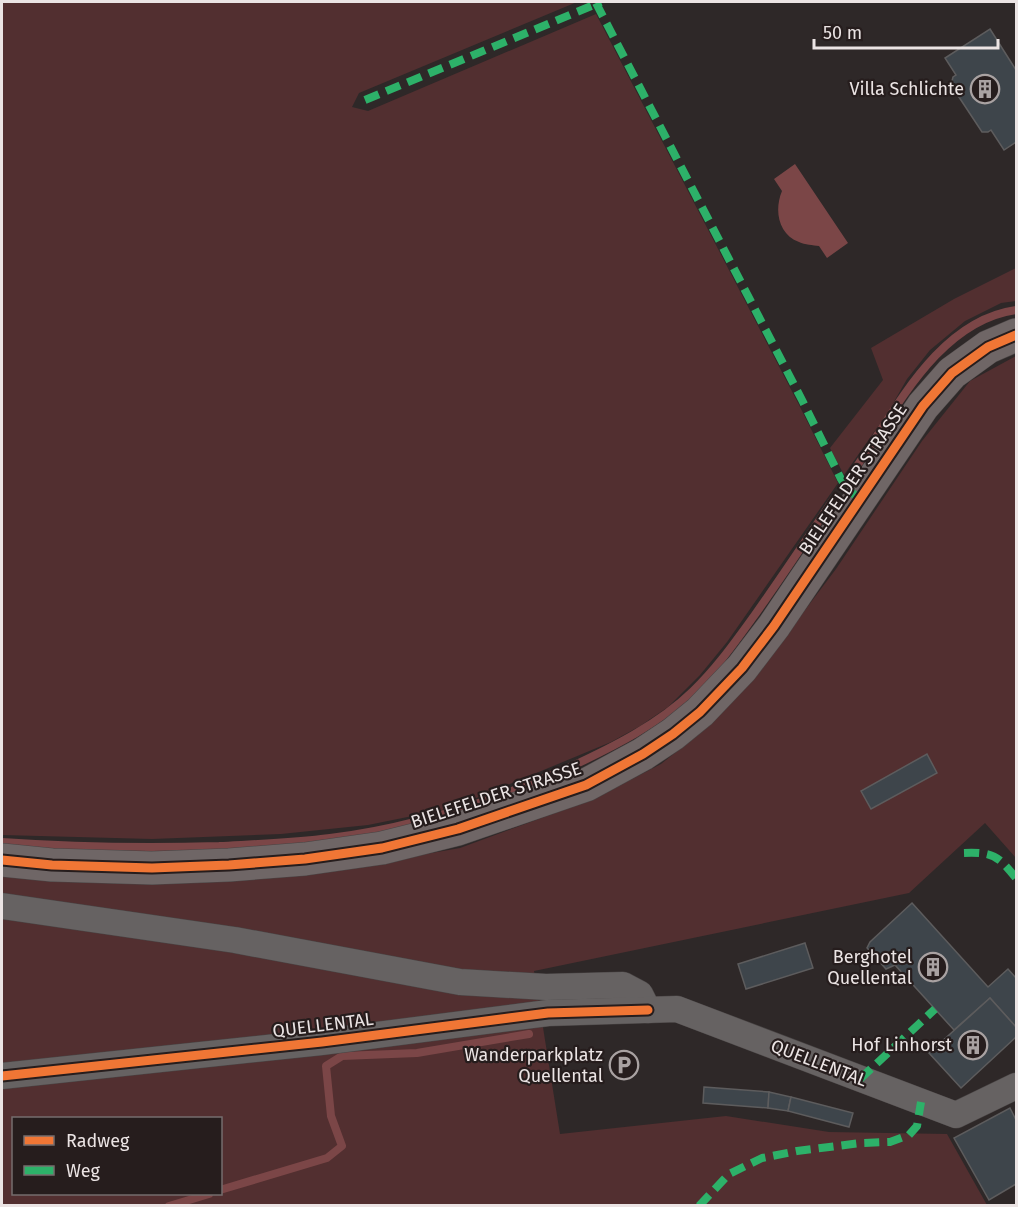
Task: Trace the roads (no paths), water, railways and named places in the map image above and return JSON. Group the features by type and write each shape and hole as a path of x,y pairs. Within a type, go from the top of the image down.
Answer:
{"main road":[{"name":"BIELEFELDER STRASSE","path":"2,860 52,865 152,867 229,865 305,859 382,848 458,829 586,785 643,754 700,712 741,668 774,626 923,406 952,373 988,347 1017,335"}],"street":[{"path":"2,906 235,940 460,982 546,987 623,985 640,994 648,1010"},
{"name":"QUELLENTAL","path":"2,1076 322,1042 548,1013 678,1009 956,1115 1017,1086"}],"waterway":[{"path":"855,469 903,396 942,350 964,331 988,318 1016,310"},
{"path":"2,842 164,847 316,840 422,820 453,812 512,791 619,743 680,703 718,664 740,635 833,500"},
{"path":"222,1189 327,1158 342,1146 331,1116 326,1066 342,1056 417,1053 529,1034"},
{"path":"169,1206 206,1195"}],"place":[{"name":"Villa Schlichte","path":"985,89"},
{"name":"Berghotel Quellental","path":"933,967"},
{"name":"Hof Linhorst","path":"973,1045"},
{"name":"Wanderparkplatz Quellental","path":"624,1065"}]}
